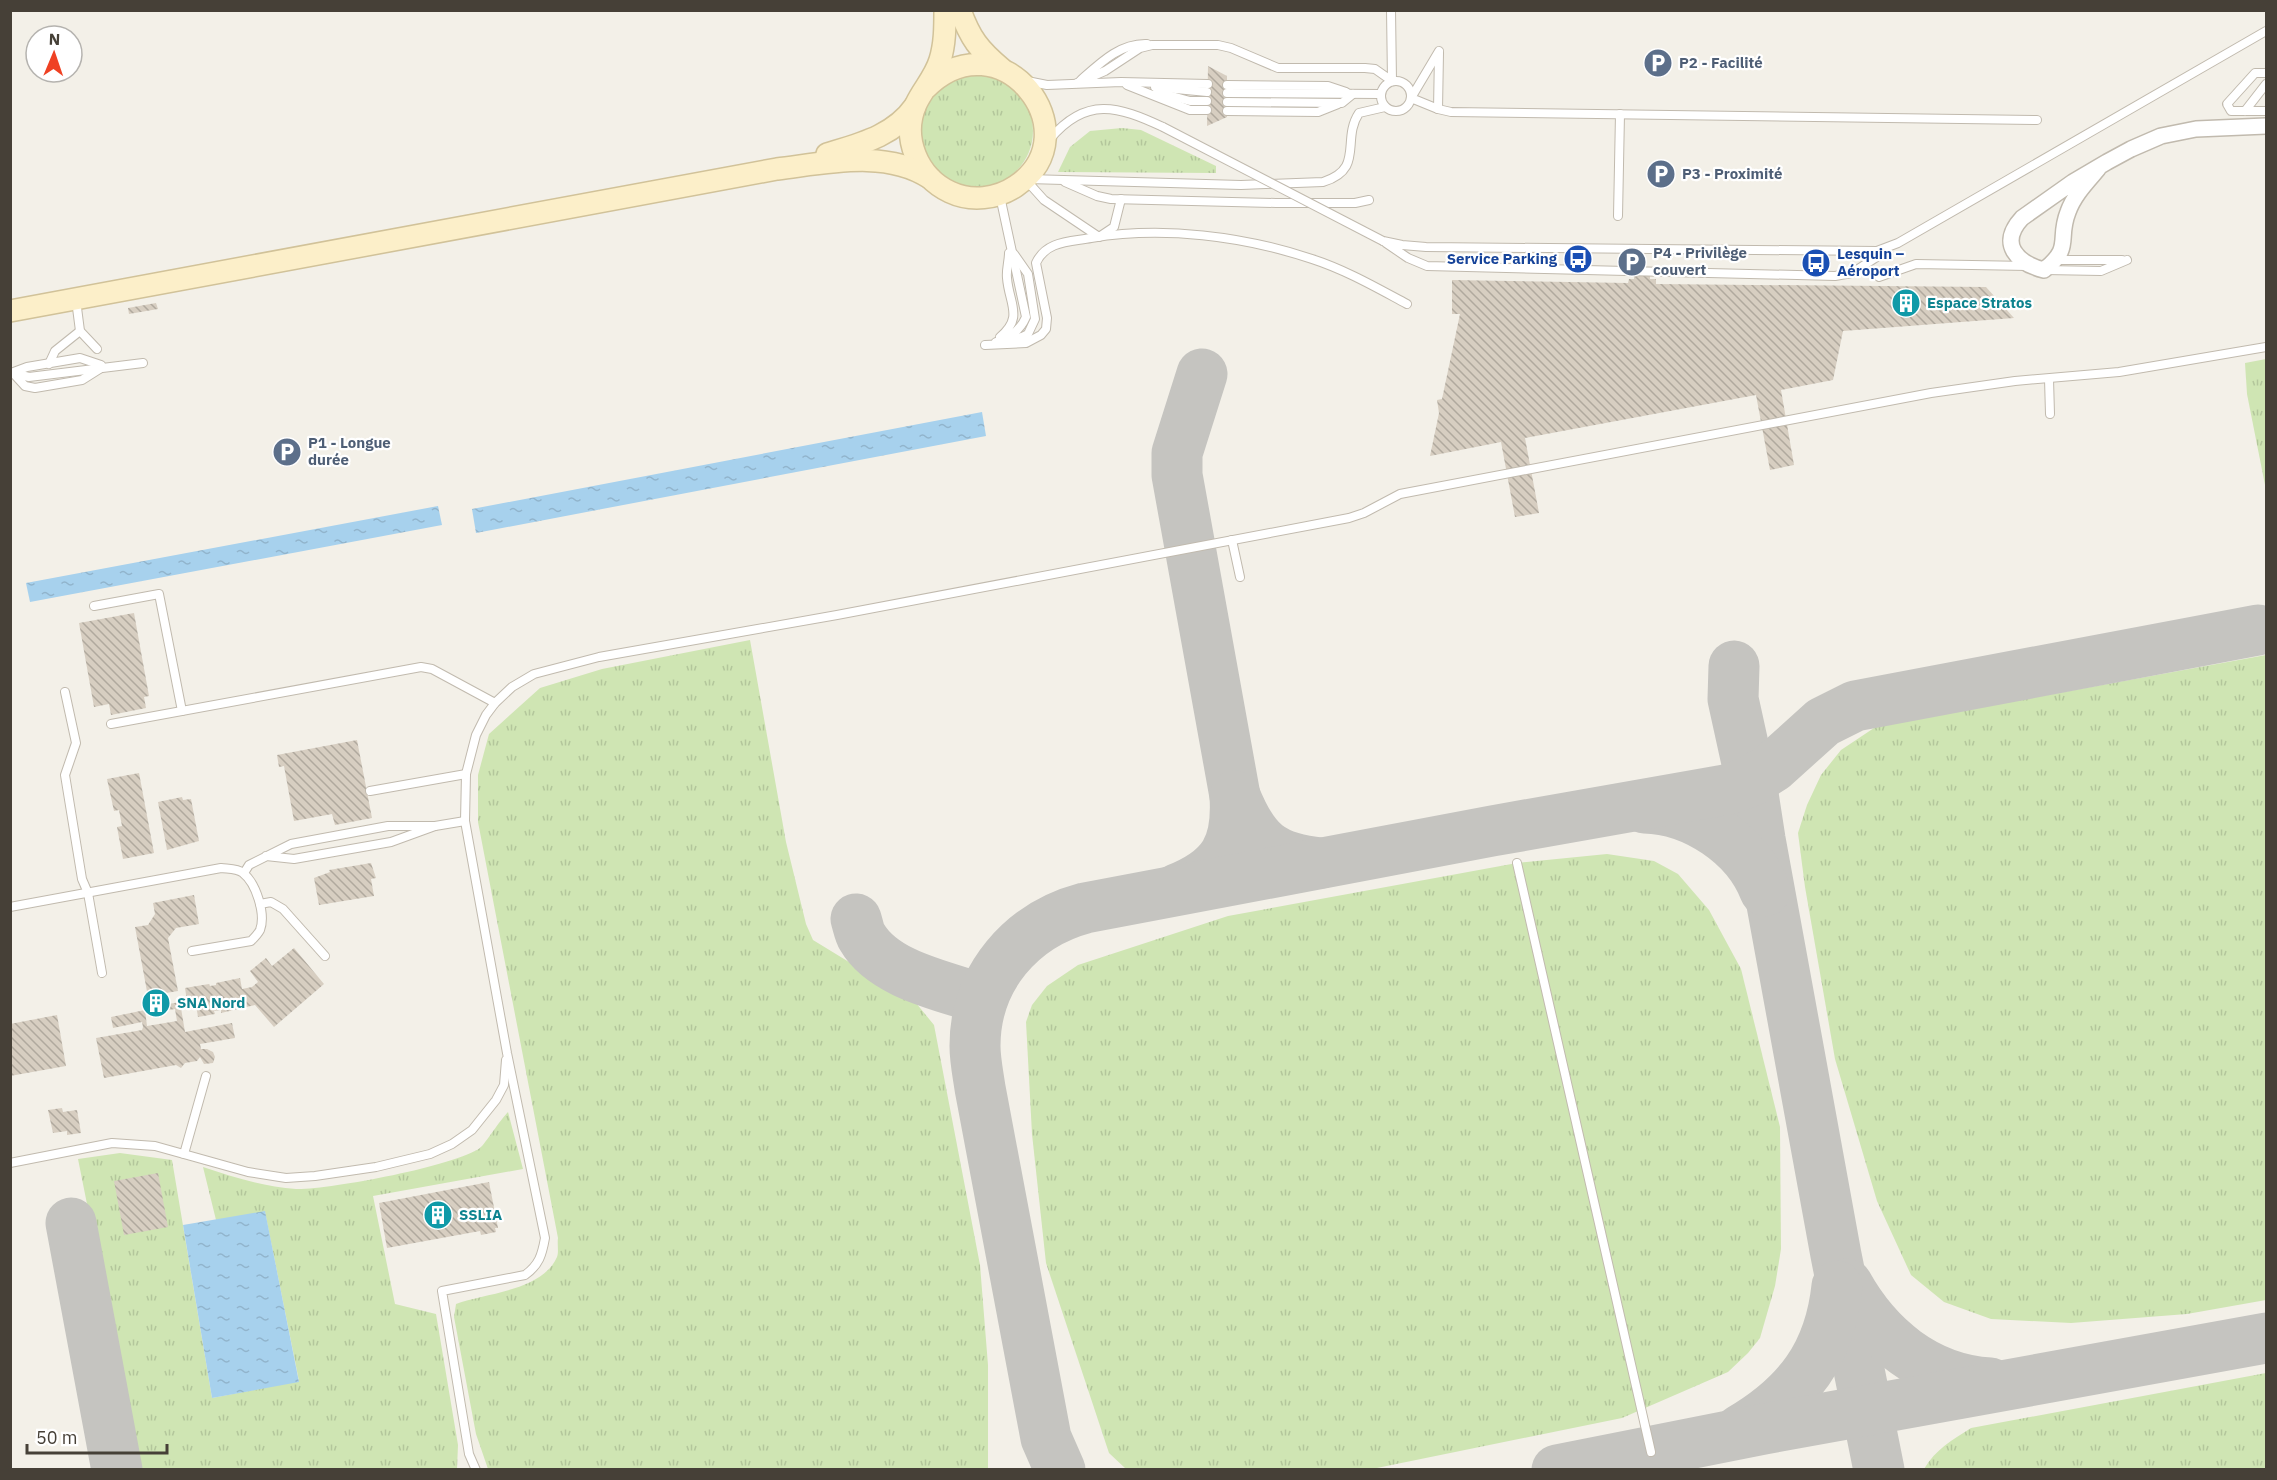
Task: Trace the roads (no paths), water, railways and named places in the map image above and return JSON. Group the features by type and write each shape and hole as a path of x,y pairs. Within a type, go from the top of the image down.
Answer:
{"street":[{"path":"777,169 880,136 895,128 907,117 940,59 944,39 945,10"},
{"path":"10,311 777,169 844,161 900,163 919,171 942,188 963,197 1000,195 1025,179 1034,167 1041,153 1045,135 1043,117 1036,99 1010,74 982,53 960,10"},
{"path":"930,178 920,166 911,144 910,127 921,96 940,76 957,68 984,65 1010,74"},
{"path":"2098,168 2074,199 2067,213 2062,253 2057,260 2037,268 2020,260 2011,244 2011,236 2015,226 2022,218 2073,182 2131,149 2161,136 2196,129 2266,126"}],"lane":[{"path":"1391,10 1392,81"},
{"path":"1041,153 1057,130 1084,112 1108,108 1128,112 1163,128 1427,266 1834,276 1852,273 1898,243 2266,31"},
{"path":"1077,83 1105,71 1140,48 1152,45 1218,45 1278,68 1375,69 1392,81"},
{"path":"1411,98 1409,88 1402,82 1392,81 1385,84 1380,94 1380,100 1389,110 1398,111 1407,107 1439,51 1438,109"},
{"path":"2266,73 2255,73 2227,104 2230,111 2266,111"},
{"path":"1010,74 1047,85 1121,82 1208,88"},
{"path":"1121,82 1190,110 1207,106"},
{"path":"2245,111 2266,84"},
{"path":"1342,103 1227,93 1380,94"},
{"path":"1227,111 1318,112 1342,103 1353,94"},
{"path":"1411,98 1451,112 2037,120"},
{"path":"1025,179 1241,185 1323,182 1336,178 1345,170 1350,159 1353,123 1359,113 1385,107"},
{"path":"1618,216 1620,114"},
{"path":"1025,179 1044,200 1098,237"},
{"path":"1061,180 1097,195 1121,199 1287,203 1355,203 1369,200"},
{"path":"986,345 1001,337 1011,327 1014,319 1013,301 1007,278 1010,248 1000,195"},
{"path":"1098,237 1113,227 1121,199"},
{"path":"986,345 1026,343 1041,335 1046,329 1047,318 1036,263 1043,252 1053,244 1098,237 1179,234 1221,238 1275,248 1359,279 1407,304"},
{"path":"1383,241 1426,247 1858,252 1877,251 1898,243"},
{"path":"986,345 1022,337 1032,327 1035,319 1028,274 1010,248"},
{"path":"1879,277 1916,264 2101,271 2127,260 2057,260"},
{"path":"76,298 80,331 97,349"},
{"path":"49,364 55,351 80,331"},
{"path":"470,1470 442,1291 525,1275 535,1267 542,1255 545,1238 507,1053 465,821 466,774 476,735 495,703 512,687 534,674 588,660 1349,518 1364,513 1400,494 1931,393 2166,366 2266,347"},
{"path":"12,373 27,367 81,358 105,366"},
{"path":"12,373 29,377 143,363"},
{"path":"2049,378 2050,414"},
{"path":"1232,540 1240,577"},
{"path":"94,606 159,594 182,711"},
{"path":"111,724 421,667 432,669 495,703"},
{"path":"65,692 76,743 65,775 82,879 88,893 102,973"},
{"path":"370,791 466,774"},
{"path":"244,873 249,866 291,844 388,826 435,826 465,821"},
{"path":"266,856 294,859 391,842 435,826"},
{"path":"1517,863 1651,1452"},
{"path":"10,907 220,868 244,873 255,886 262,920 260,930 251,941 192,951"},
{"path":"260,904 271,902 283,909 325,956"},
{"path":"10,1162 112,1143 155,1146 248,1172 286,1178 376,1167 430,1154 452,1144 472,1130 490,1108 504,1085 507,1053"},
{"path":"184,1154 206,1076"},
{"path":"469,1454 476,1470"}],"water":[{"path":"982,412 986,436 476,533 472,509"},
{"path":"438,506 442,525 30,602 26,583"},
{"path":"265,1211 299,1382 212,1398 183,1225"}],"place":[{"name":"P2 - Facilité","path":"1658,63"},
{"name":"P3 - Proximité","path":"1661,174"},
{"name":"Service Parking","path":"1578,259"},
{"name":"P4 - Privilège couvert","path":"1632,262"},
{"name":"Lesquin – Aéroport","path":"1816,263"},
{"name":"Espace Stratos","path":"1906,303"},
{"name":"P1 - Longue durée","path":"287,452"},
{"name":"SNA Nord","path":"156,1003"},
{"name":"SSLIA","path":"438,1215"}]}
